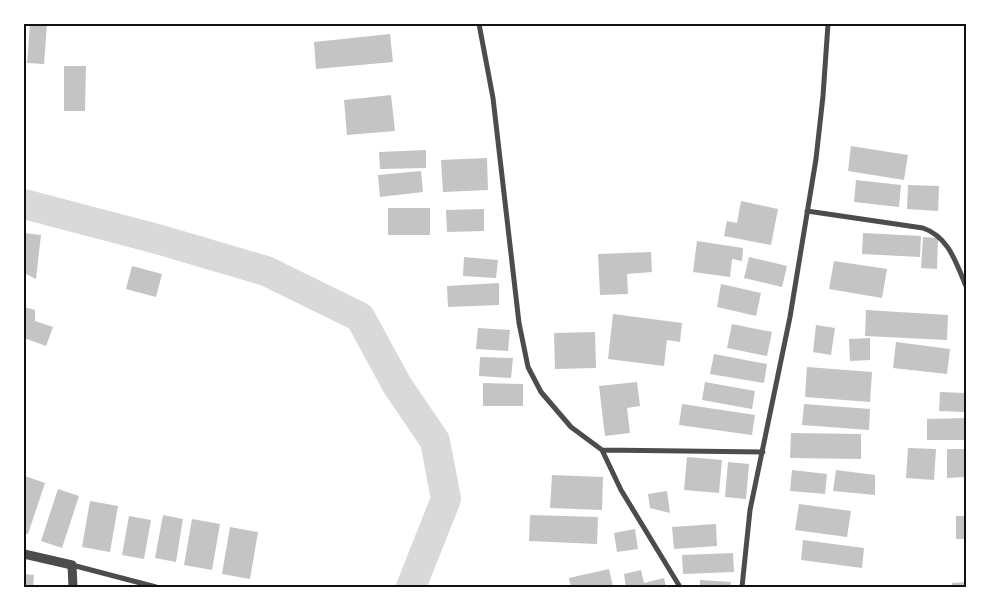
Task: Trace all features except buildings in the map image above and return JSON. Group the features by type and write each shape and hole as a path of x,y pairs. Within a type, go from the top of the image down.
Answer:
{"street":[{"path":"479,24 493,98 519,323 528,367 541,392 571,427 602,450 621,490 680,587"},
{"path":"742,587 750,510 790,317 807,211 823,96 828,24"},
{"path":"807,211 923,228 934,232 940,236 950,250 966,286"},
{"path":"602,450 763,452"},
{"path":"24,554 72,564 156,587"},
{"path":"72,564 73,587"}],"waterway":[{"path":"24,204 157,239 266,271 360,317 397,385 435,441 446,499 411,587"}]}
